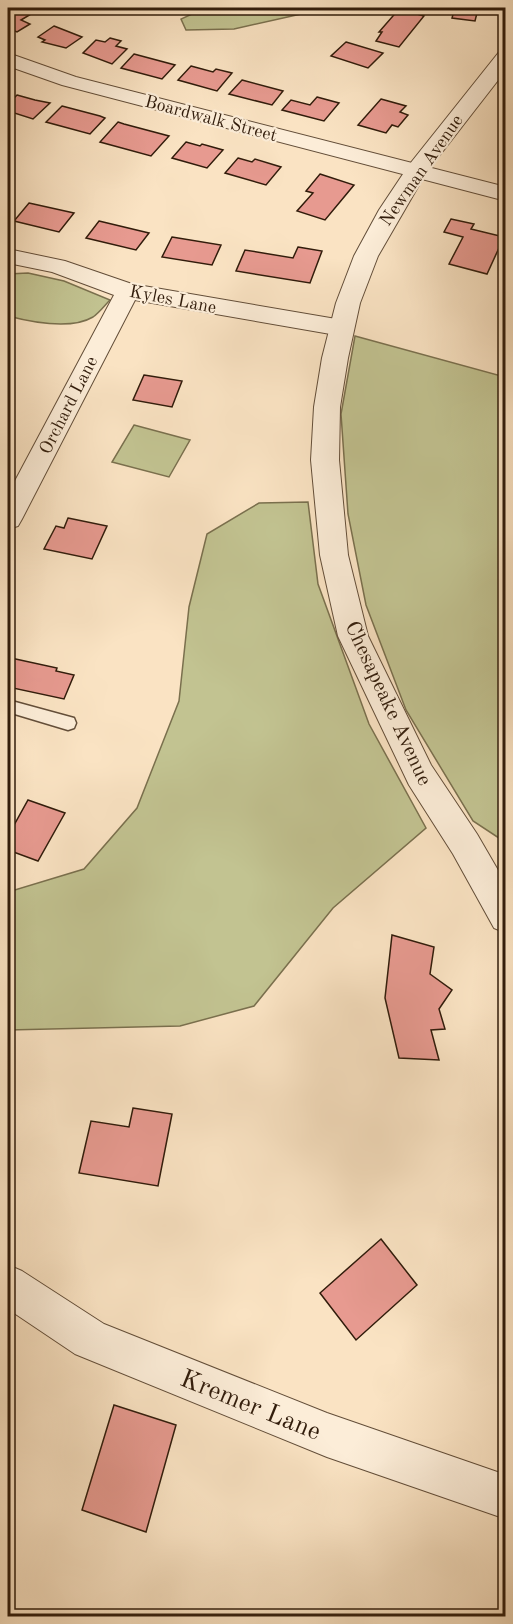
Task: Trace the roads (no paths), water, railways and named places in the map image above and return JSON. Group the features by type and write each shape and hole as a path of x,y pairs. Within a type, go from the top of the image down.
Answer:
{"street":[{"name":"Newman Avenue","path":"342,328 366,256 391,210 417,170 506,56"},
{"name":"Boardwalk Street","path":"8,59 69,81 506,194"},
{"name":"Kyles Lane","path":"8,256 57,266 128,291 342,328"},
{"name":"Orchard Lane","path":"8,519 128,291"},
{"name":"Chesapeake Avenue","path":"342,328 327,407 325,460 334,555 353,636 420,775 465,843 506,917"},
{"name":"Kremer Lane","path":"8,1285 90,1339 327,1435 506,1497"}],"lane":[{"path":"8,706 68,723"}]}
